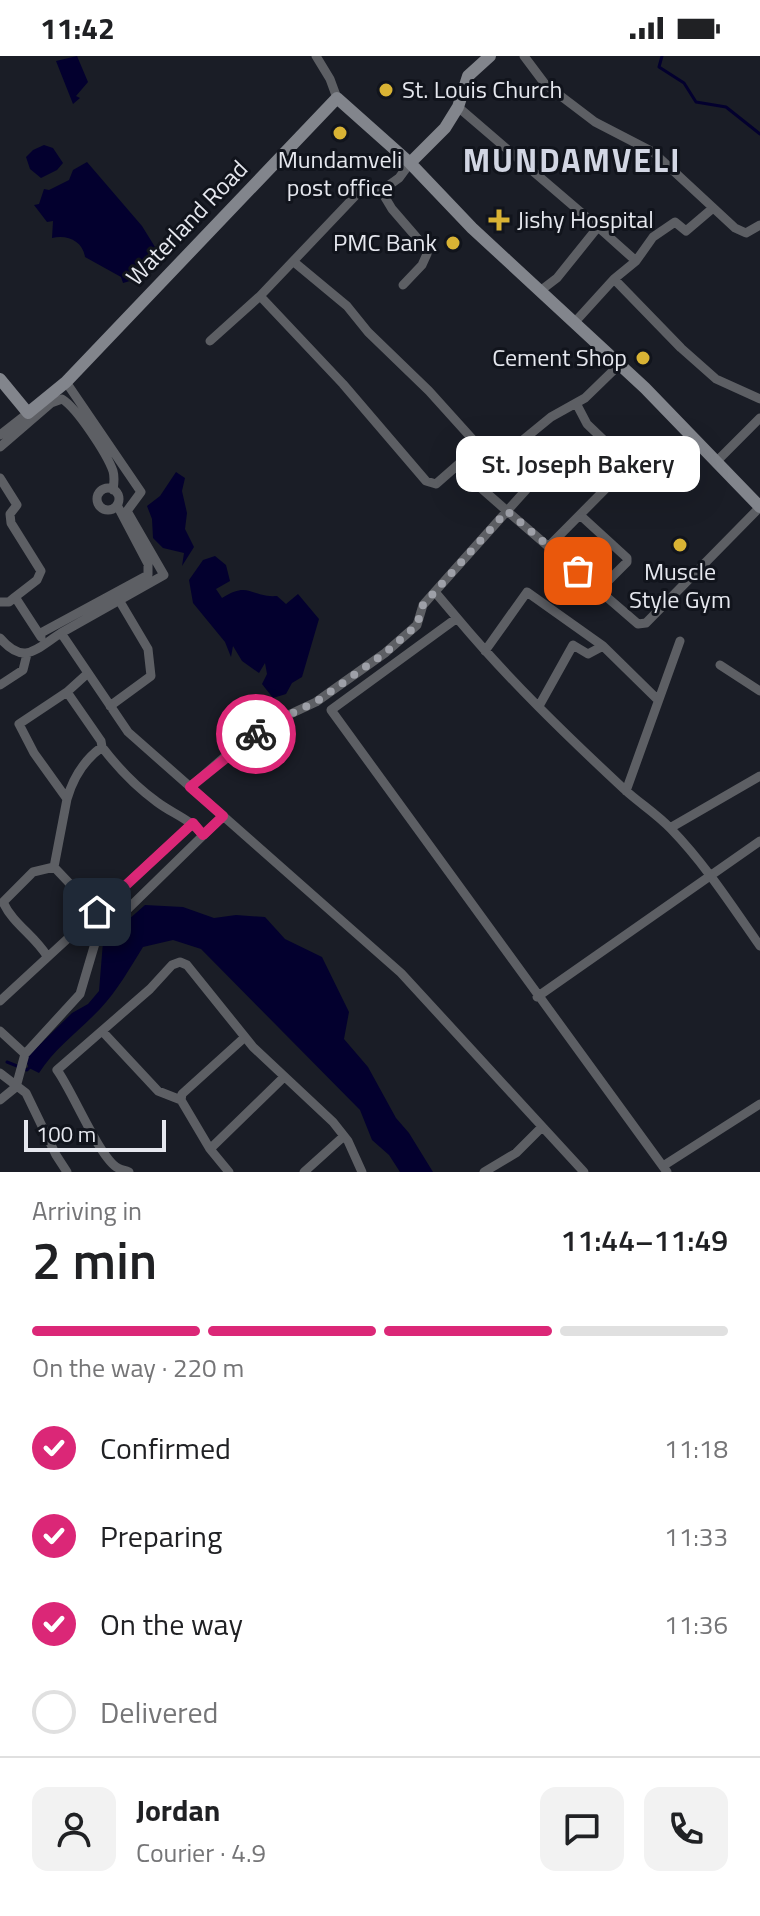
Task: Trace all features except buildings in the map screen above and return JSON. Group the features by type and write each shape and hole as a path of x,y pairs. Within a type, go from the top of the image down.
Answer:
{"main road":[{"path":"410,163 445,128 458,107 468,76 490,56"},
{"path":"337,98 410,163 472,228 619,365 760,507"},
{"name":"Waterland Road","path":"28,413 66,382 337,98"},
{"path":"0,379 28,413"}],"street":[{"path":"316,56 337,98"},
{"path":"524,56 545,84 595,122 653,152 735,228 746,233 760,225"},
{"path":"458,107 636,261"},
{"path":"210,341 294,262 359,192 380,189 393,183 410,163"},
{"path":"380,189 427,254 422,265 403,285"},
{"path":"574,323 614,279 636,261 653,237 675,222 686,231 713,208"},
{"path":"540,291 557,278 598,227"},
{"path":"260,296 343,384 426,481 436,484 477,448 429,391 368,332 347,306 294,262"},
{"path":"614,279 716,379 760,399"},
{"path":"190,787 235,748 269,724 316,702 385,653 417,625 423,605 534,481 510,456 513,451 551,417 585,398 619,365"},
{"path":"42,639 61,633 164,575 127,511 141,492 66,382"},
{"path":"0,447 51,403 62,399 70,404 112,469 116,497 148,564 148,575 42,639 27,654 23,670 0,685"},
{"path":"576,403 587,424 609,445 640,454 671,478"},
{"path":"0,435 28,413"},
{"path":"716,462 760,418"},
{"path":"549,546 640,454"},
{"path":"457,467 638,624 646,623 760,507"},
{"path":"0,478 17,505 10,514 11,523 34,555 41,571 37,580 9,602 0,602"},
{"path":"116,497 134,481"},
{"path":"580,515 627,558 627,562 599,590"},
{"path":"435,592 485,651 539,706 626,791 670,828 710,875 760,946"},
{"path":"485,651 527,592 603,646 658,700"},
{"path":"15,597 42,639"},
{"path":"110,706 151,676 148,649 119,600"},
{"path":"457,618 331,710 665,1169 760,1104"},
{"path":"61,633 128,732 401,973 584,1172"},
{"path":"0,638 14,652 27,654"},
{"path":"626,791 680,641"},
{"path":"539,706 573,645 588,654 603,646"},
{"path":"720,665 760,691"},
{"path":"67,799 34,753 19,724 67,692 88,673"},
{"path":"67,692 120,772 158,803 193,823 203,835"},
{"path":"54,867 71,786 83,765 102,747"},
{"path":"670,828 760,776"},
{"path":"0,1100 17,1084 23,1058 80,994 96,940 223,816"},
{"path":"0,1001 193,823"},
{"path":"537,997 760,841"},
{"path":"54,867 110,926"},
{"path":"47,956 9,916 3,902 33,872 54,867"},
{"path":"129,1172 119,1170 105,1157 75,1096 57,1070 150,989 172,965 180,962 187,965 245,1037 284,1077 321,1108 344,1136 362,1172"},
{"path":"0,1031 23,1058"},
{"path":"102,1031 158,1091 181,1100 210,1149 229,1172"},
{"path":"181,1100 186,1089 245,1037"},
{"path":"0,1073 26,1093 67,1172"},
{"path":"210,1149 284,1077"},
{"path":"484,1172 516,1153 542,1127"},
{"path":"304,1172 344,1136"}],"shaded area":[{"path":"77,56 88,82 76,96 80,98 73,104 56,61"},
{"path":"44,145 53,148 63,163 57,170 41,178 30,169 26,157"},
{"path":"87,162 142,226 160,255 156,268 137,279 123,283 121,277 85,257 78,243 63,237 52,238 53,221 47,222 34,205 39,204 44,189 49,190 69,180 73,170"},
{"path":"176,472 185,478 182,491 187,513 185,529 194,547 182,566 184,553 163,548 153,538 152,519 147,506 160,496"},
{"path":"215,556 226,565 230,581 216,589 222,598 245,590 277,596 286,604 298,594 319,619 302,677 292,683 286,694 273,698 262,684 267,674 265,663 259,673 242,661 233,646 231,657 225,642 193,603 189,580 203,560"},
{"path":"145,905 183,907 214,918 236,915 265,917 285,939 322,957 349,1012 344,1039 368,1067 396,1118 433,1172 400,1172 389,1155 372,1140 360,1110 201,949 173,940 143,947 100,1009 39,1073 29,1068 25,1059 99,991 103,942"}],"waterway":[{"path":"662,56 659,67 684,83 696,102 726,107 760,134"},
{"path":"7,1062 27,1070 32,1065"}],"way so far":[{"path":"256,734 346,682 417,625 423,605 507,511 578,571"}],"place":[{"name":"St. Louis Church","path":"386,90"},
{"name":"Mundamveli post office","path":"340,133"},
{"name":"Jishy Hospital","path":"499,220"},
{"name":"PMC Bank","path":"453,243"},
{"name":"Cement Shop","path":"643,358"},
{"name":"Muscle Style Gym","path":"680,545"},
{"name":"St. Joseph Bakery","path":"578,571"}],"district":[{"name":"MUNDAMVELI","path":"572,161"}],"route":[{"path":"97,912 193,823 203,835 223,816 190,787 256,734"}]}
